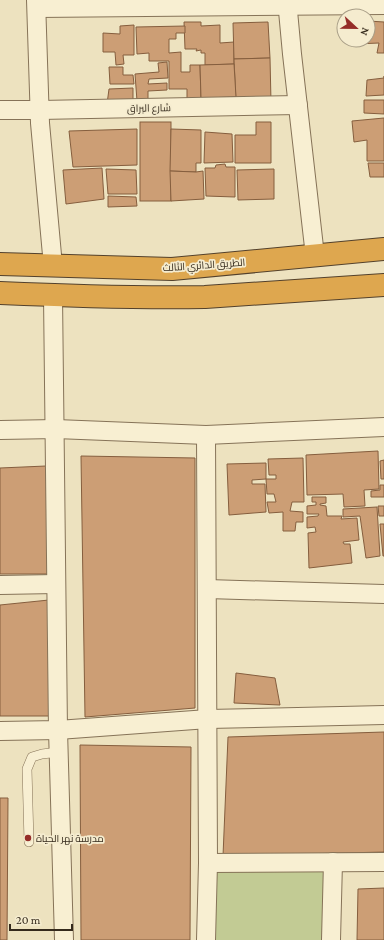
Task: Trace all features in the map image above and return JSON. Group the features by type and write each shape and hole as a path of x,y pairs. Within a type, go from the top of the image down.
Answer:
{"highway":[{"name":"الطريق الدائري الثالث","path":"0,264 172,269 384,249"},
{"path":"0,293 53,296 205,297 384,285"}],"street":[{"path":"287,3 315,256"},
{"path":"53,266 40,110 36,4 287,3 384,5"},
{"name":"شارع البراق","path":"0,110 298,105"},
{"path":"53,296 56,429 58,730 64,940"},
{"path":"0,430 56,429 206,435 384,428"},
{"path":"206,435 208,719 208,863 206,940"},
{"path":"0,585 56,584"},
{"path":"207,589 384,594"},
{"path":"0,731 58,730 208,719 384,715"},
{"path":"332,940 333,862"},
{"path":"208,863 384,862"}],"lane":[{"path":"29,842 27,769 32,757 59,752"}],"green space":[{"path":"208,863 333,863 331,940 207,940"}],"building":[{"path":"184,22 201,22 201,26 220,25 220,43 234,42 234,64 205,65 205,53 201,53 201,50 196,51 197,49 185,49"},
{"path":"268,22 270,58 234,59 233,23"},
{"path":"376,22 384,22 384,53 377,53 379,43 376,43"},
{"path":"134,25 134,55 123,55 124,64 116,65 115,52 103,52 103,33 120,34 120,26"},
{"path":"185,26 185,33 176,33 176,39 169,39 169,53 181,52 181,72 190,72 190,65 200,65 201,98 187,99 187,89 169,89 169,61 149,61 149,53 137,54 136,27"},
{"path":"270,58 271,102 236,103 234,59"},
{"path":"167,62 168,78 149,79 148,84 167,83 167,90 148,91 148,100 137,101 135,74 159,72 158,63"},
{"path":"234,64 236,97 201,98 200,65"},
{"path":"109,67 123,67 123,75 133,75 134,84 110,84"},
{"path":"384,78 384,95 366,96 367,80"},
{"path":"133,88 133,103 107,104 109,89"},
{"path":"364,100 384,100 384,114 364,113"},
{"path":"384,118 384,161 367,161 367,140 354,142 352,121"},
{"path":"140,122 171,122 171,201 140,201"},
{"path":"256,122 271,122 271,163 235,163 235,135 256,135"},
{"path":"137,129 137,165 73,167 69,131"},
{"path":"171,129 201,130 201,163 196,163 196,172 170,171"},
{"path":"205,132 232,134 233,162 204,163"},
{"path":"368,163 384,163 384,177 370,177"},
{"path":"225,164 226,167 235,167 235,197 206,196 205,168 215,168 216,165"},
{"path":"102,168 104,199 66,204 63,170"},
{"path":"106,169 136,170 137,194 108,194"},
{"path":"274,169 274,199 238,200 237,170"},
{"path":"170,171 203,171 204,199 171,201"},
{"path":"108,196 136,197 137,206 108,207"},
{"path":"378,451 379,489 364,490 365,506 344,507 343,494 307,495 306,455"},
{"path":"81,456 195,458 195,708 85,717"},
{"path":"303,458 304,502 292,502 290,511 303,512 303,522 296,522 295,531 283,531 283,512 269,513 267,502 276,502 274,494 267,494 266,479 276,479 276,475 269,475 268,459"},
{"path":"384,460 384,479 381,479 380,461"},
{"path":"266,463 266,479 252,480 252,484 265,484 266,512 229,515 227,464"},
{"path":"46,466 50,574 0,574 0,468"},
{"path":"380,485 384,485 384,497 371,497 371,491 380,490"},
{"path":"312,497 326,497 326,503 320,505 326,506 327,516 342,516 341,519 357,518 359,540 343,542 344,544 350,544 352,563 309,568 308,533 316,532 315,527 307,528 307,517 318,516 319,514 307,514 307,506 316,505 316,502 312,502"},
{"path":"378,506 384,506 384,516 379,516"},
{"path":"377,507 380,556 366,558 360,516 343,517 343,509"},
{"path":"380,524 384,524 384,556 383,556"},
{"path":"49,600 50,716 0,716 0,605"},
{"path":"236,673 275,678 280,705 234,703"},
{"path":"384,732 384,852 223,856 228,737"},
{"path":"80,745 191,747 190,940 81,940"},
{"path":"0,798 8,798 7,940 0,940"},
{"path":"384,888 384,940 357,940 358,889"}],"place":[{"name":"مدرسة نهر الحياة","path":"28,838"}]}
